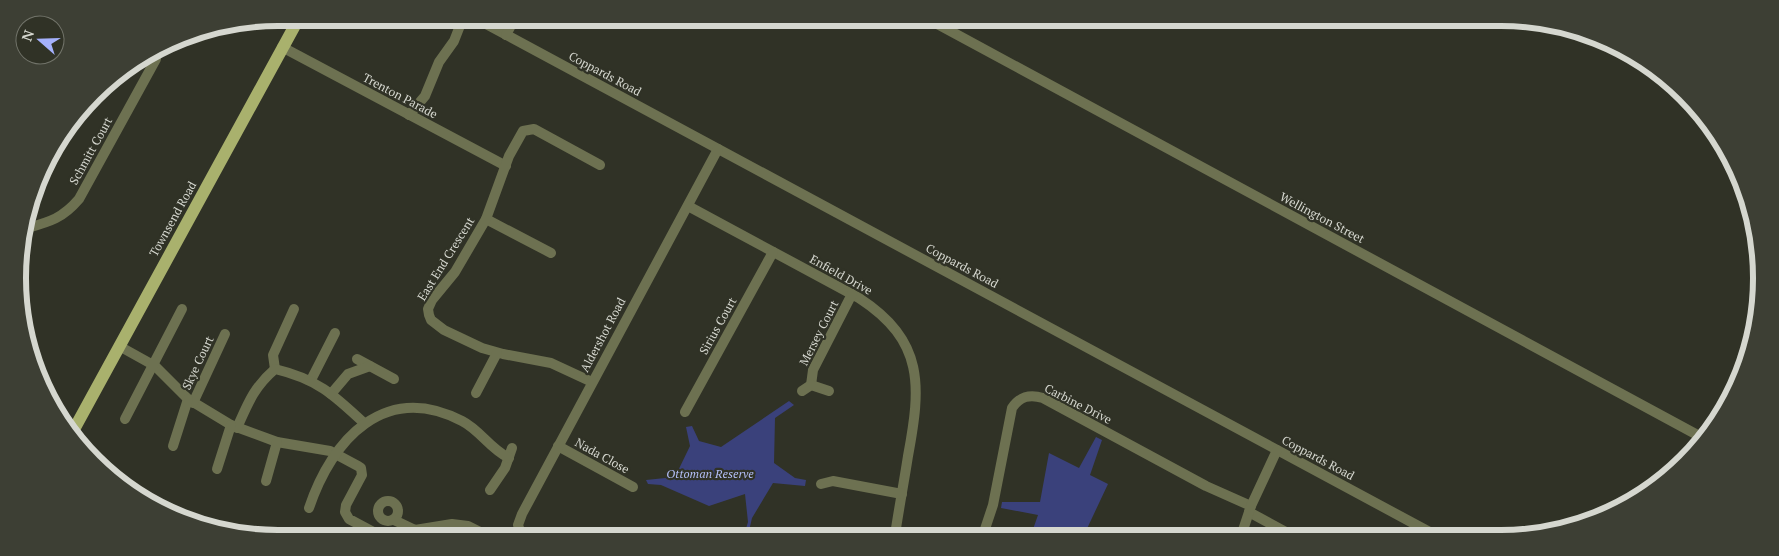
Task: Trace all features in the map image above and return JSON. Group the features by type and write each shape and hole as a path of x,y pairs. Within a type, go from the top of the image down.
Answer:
{"main road":[{"name":"Townsend Road","path":"75,427 294,26"}],"street":[{"path":"409,115 425,96 439,62 454,41 460,26"},
{"name":"Coppards Road","path":"490,26 1426,530"},
{"path":"506,35 511,26"},
{"name":"Wellington Street","path":"941,26 1697,435"},
{"name":"Trenton Parade","path":"282,48 506,166"},
{"name":"Schmitt Court","path":"32,227 49,222 67,213 79,199 156,59"},
{"name":"East End Crescent","path":"592,382 551,363 497,353 444,330 431,320 428,309 432,300 462,261 486,219 520,134 528,128 600,164"},
{"name":"Aldershot Road","path":"519,530 518,525 522,514 718,149"},
{"name":"Enfield Drive","path":"688,206 852,294 882,314 900,336 912,362 917,402 896,530"},
{"path":"486,219 552,253"},
{"name":"Sirius Court","path":"685,412 773,252"},
{"name":"Mersey Court","path":"802,391 811,384 812,370 852,294"},
{"path":"125,419 155,366 161,348 182,309"},
{"path":"217,469 234,426 258,384 274,368 273,355 279,338 294,309"},
{"path":"311,380 335,333"},
{"name":"Skye Court","path":"173,446 190,401 225,334"},
{"path":"119,346 155,366 190,401 234,426 277,442 335,454 353,463 362,472 361,480 346,505 346,516 370,530"},
{"path":"476,393 497,353"},
{"path":"357,359 394,378"},
{"path":"331,394 348,374 370,366"},
{"path":"274,368 311,380 331,394 364,423"},
{"name":"Mersey Court","path":"811,384 828,390"},
{"name":"Carbine Drive","path":"985,530 993,505 1012,408 1016,402 1027,396 1043,398 1250,509 1283,530"},
{"path":"309,508 321,476 335,454 364,423 392,410 432,409 465,422 494,450 511,453 490,490"},
{"path":"266,481 277,442"},
{"name":"Nada Close","path":"558,446 633,487"},
{"path":"1243,530 1250,509 1277,450"},
{"path":"821,484 833,481 902,494"},
{"path":"394,520 415,530 452,524 468,526 476,530"}],"green space":[{"name":"Ottoman Reserve","path":"789,401 794,405 775,418 774,463 795,478 806,480 805,486 773,483 752,518 749,530 746,530 748,522 745,494 709,506 661,485 648,484 646,480 675,477 690,446 686,427 692,426 699,441 721,447"},
{"path":"1096,437 1102,440 1090,475 1108,484 1086,530 1033,530 1038,515 1001,508 1002,502 1040,502 1049,453 1079,468"}]}
